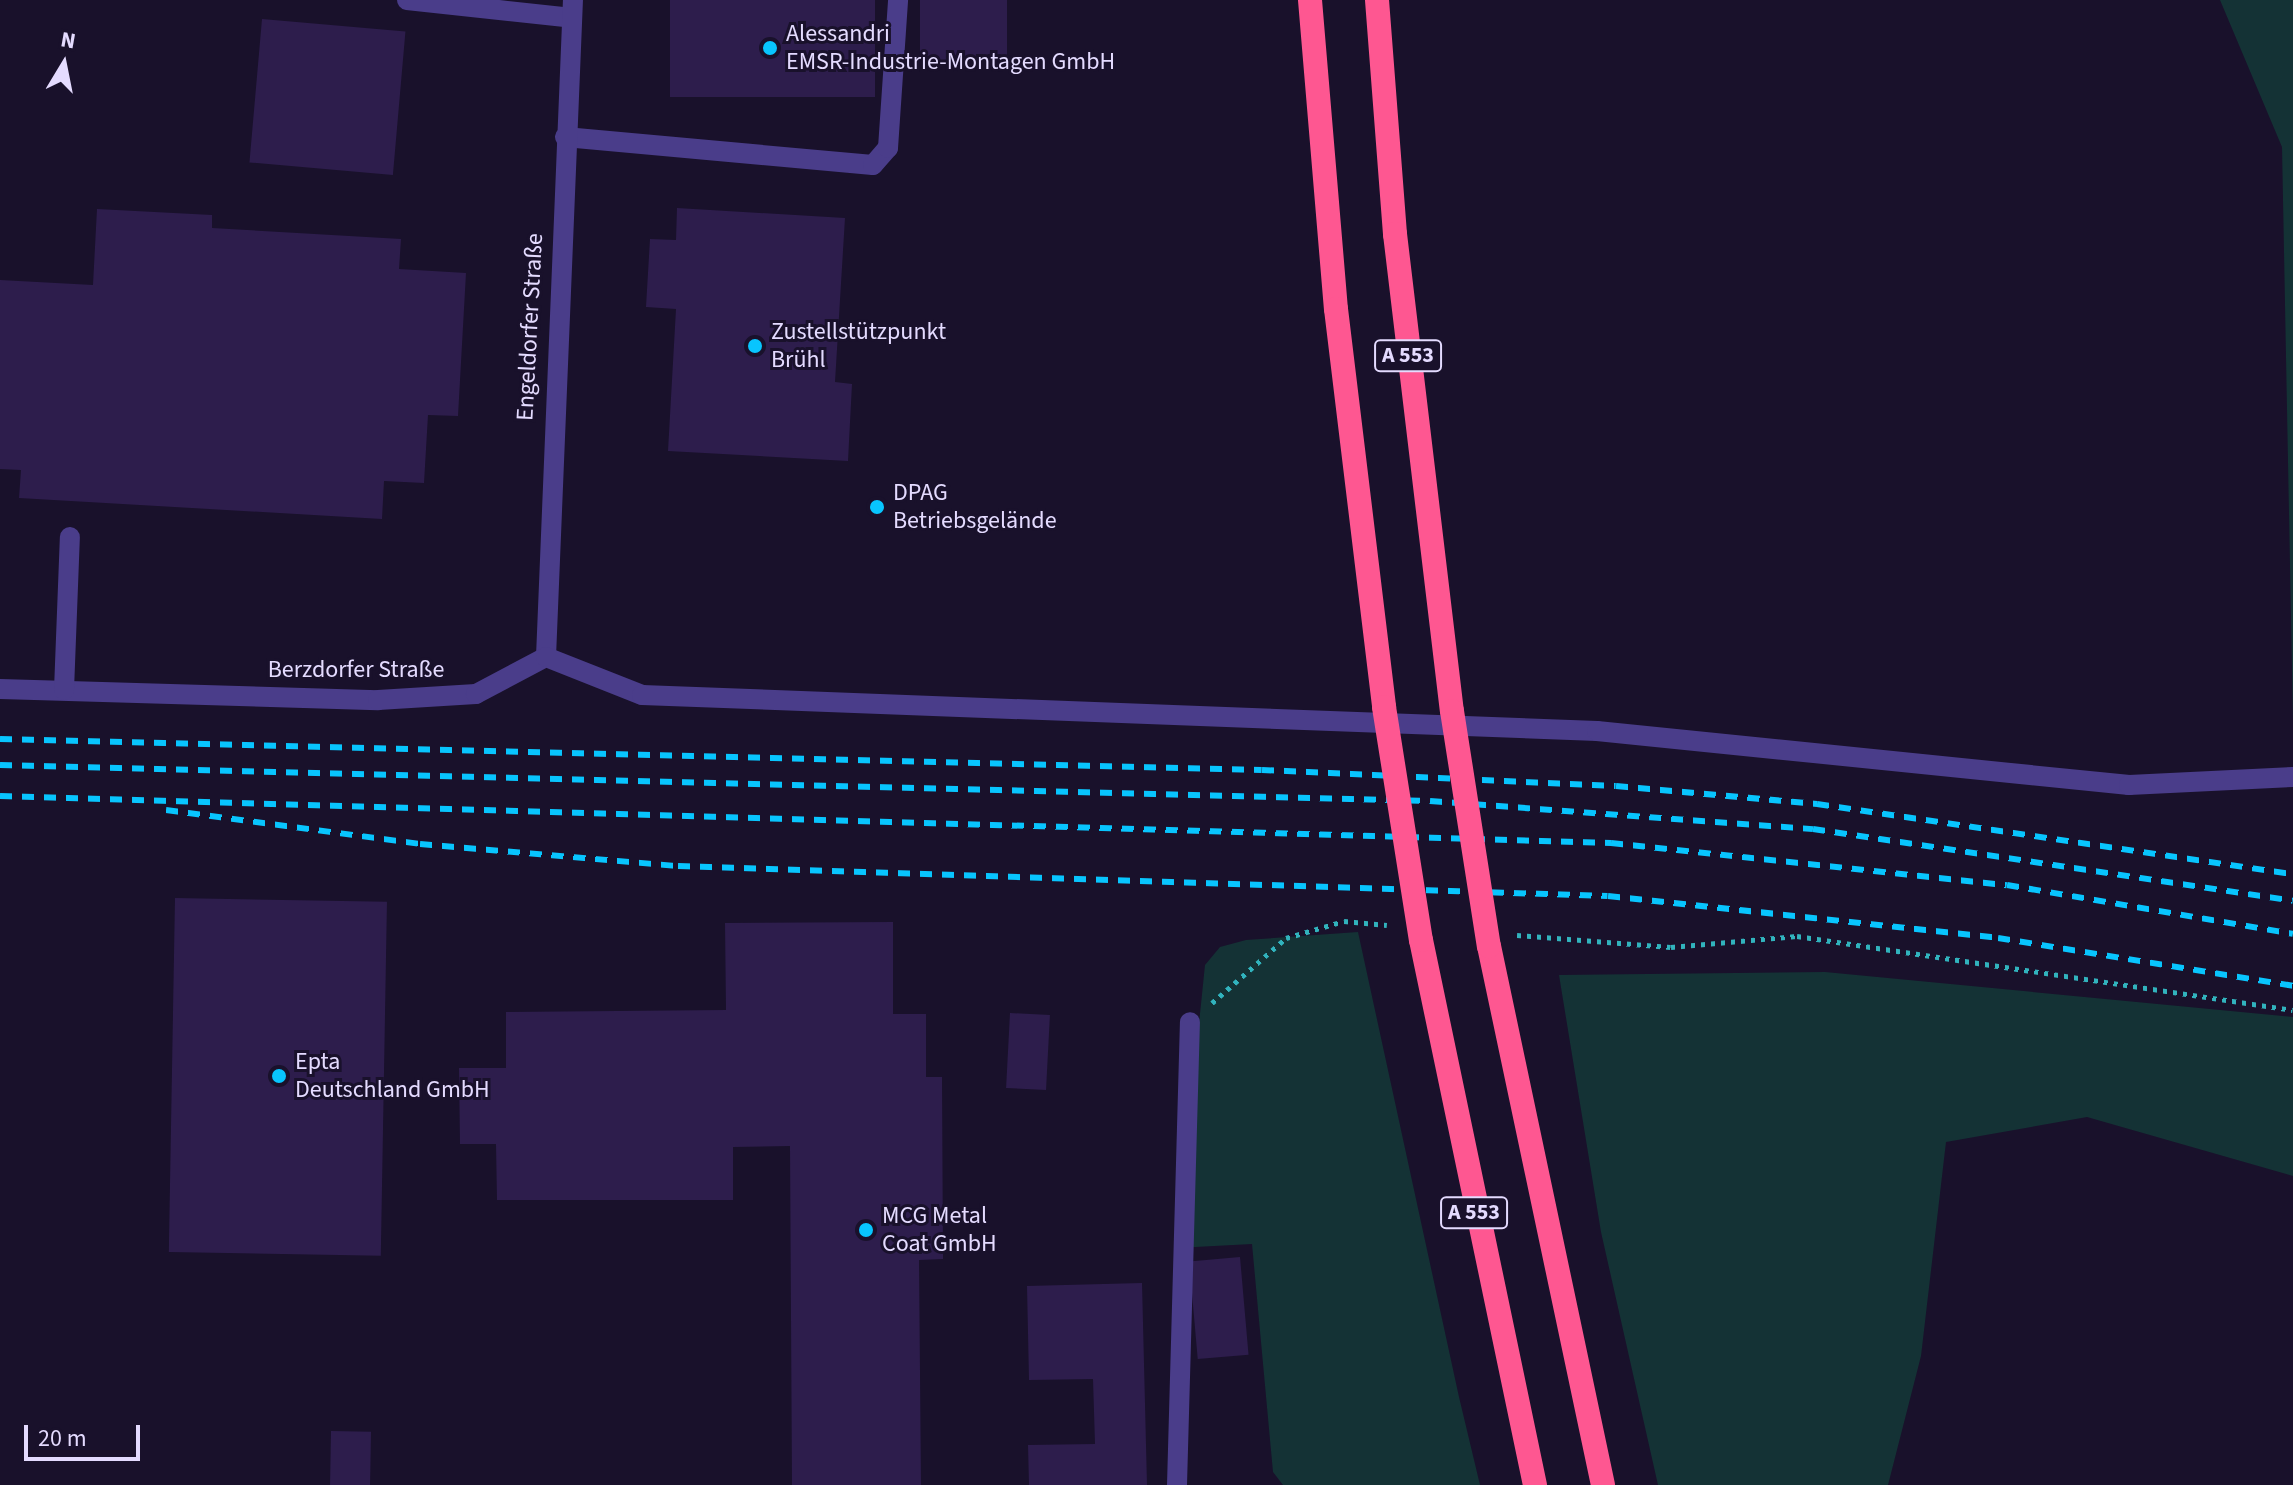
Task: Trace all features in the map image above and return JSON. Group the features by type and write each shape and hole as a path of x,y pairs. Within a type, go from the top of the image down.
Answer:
{"highway":[{"name":"A 553","path":"1310,0 1337,324 1384,707 1421,940 1535,1485"},
{"name":"A 553","path":"1377,0 1398,266 1452,711 1494,940 1603,1485"}],"street":[{"path":"407,0 572,9"},
{"path":"565,137 873,165 888,148 898,0"},
{"name":"Engeldorfer Straße","path":"546,657 572,9"},
{"path":"64,690 70,537"},
{"path":"546,657 642,695 1079,709 1597,731 2129,785 2293,777"},
{"name":"Berzdorfer Straße","path":"0,689 378,700 462,695 546,657"},
{"path":"1177,1485 1190,1022"}],"path":[{"path":"1190,1022 1286,938 1344,921 1391,925"},
{"path":"1494,940 1671,947 1797,936 2293,1010"}],"green space":[{"path":"2220,0 2293,0 2293,723 2282,147"},
{"path":"1358,932 1480,1485 1283,1485 1273,1472 1252,1244 1176,1248 1205,965 1220,947 1246,940"},
{"path":"1825,972 2293,1017 2293,1176 2087,1117 1946,1142 1921,1356 1888,1485 1658,1485 1601,1232 1559,975"}],"building":[{"name":"Alessandri EMSR-Industrie-Montagen GmbH","path":"670,0 875,0 875,97 670,97"},
{"path":"920,0 1007,0 1007,61 920,61"},
{"path":"262,19 405,32 393,175 249,162"},
{"name":"Zustellstützpunkt Brühl","path":"677,208 845,218 835,382 852,384 848,461 668,451 676,309 646,307 650,239 676,240"},
{"path":"97,209 212,215 212,228 401,239 399,269 466,273 458,416 428,415 424,483 384,481 382,519 19,498 21,470 0,469 0,280 93,285"},
{"name":"Epta Deutschland GmbH","path":"175,898 387,902 381,1256 169,1252"},
{"name":"MCG Metal Coat GmbH","path":"893,922 893,1014 926,1014 926,1077 942,1077 943,1259 919,1260 921,1485 792,1485 790,1146 733,1147 733,1200 497,1200 496,1144 460,1144 459,1068 506,1068 506,1012 726,1010 725,923"},
{"path":"1010,1013 1050,1015 1046,1090 1006,1088"},
{"path":"1240,1257 1249,1355 1198,1359 1189,1261"},
{"path":"1142,1283 1147,1485 1029,1485 1028,1445 1095,1444 1093,1379 1029,1380 1027,1286"},
{"path":"331,1431 371,1432 370,1485 330,1485"}],"railway":[{"path":"0,739 1262,770 1616,786 1817,804 2293,874"},
{"path":"0,765 1430,801 1813,829 2293,901"},
{"path":"0,796 1611,843 2007,885 2293,934"},
{"path":"166,810 420,844 678,866 1608,896 1998,938 2293,986"}],"place":[{"name":"Alessandri EMSR-Industrie-Montagen GmbH","path":"770,48"},
{"name":"Zustellstützpunkt Brühl","path":"755,346"},
{"name":"DPAG Betriebsgelände","path":"877,507"},
{"name":"Epta Deutschland GmbH","path":"279,1076"},
{"name":"MCG Metal Coat GmbH","path":"866,1230"}]}
